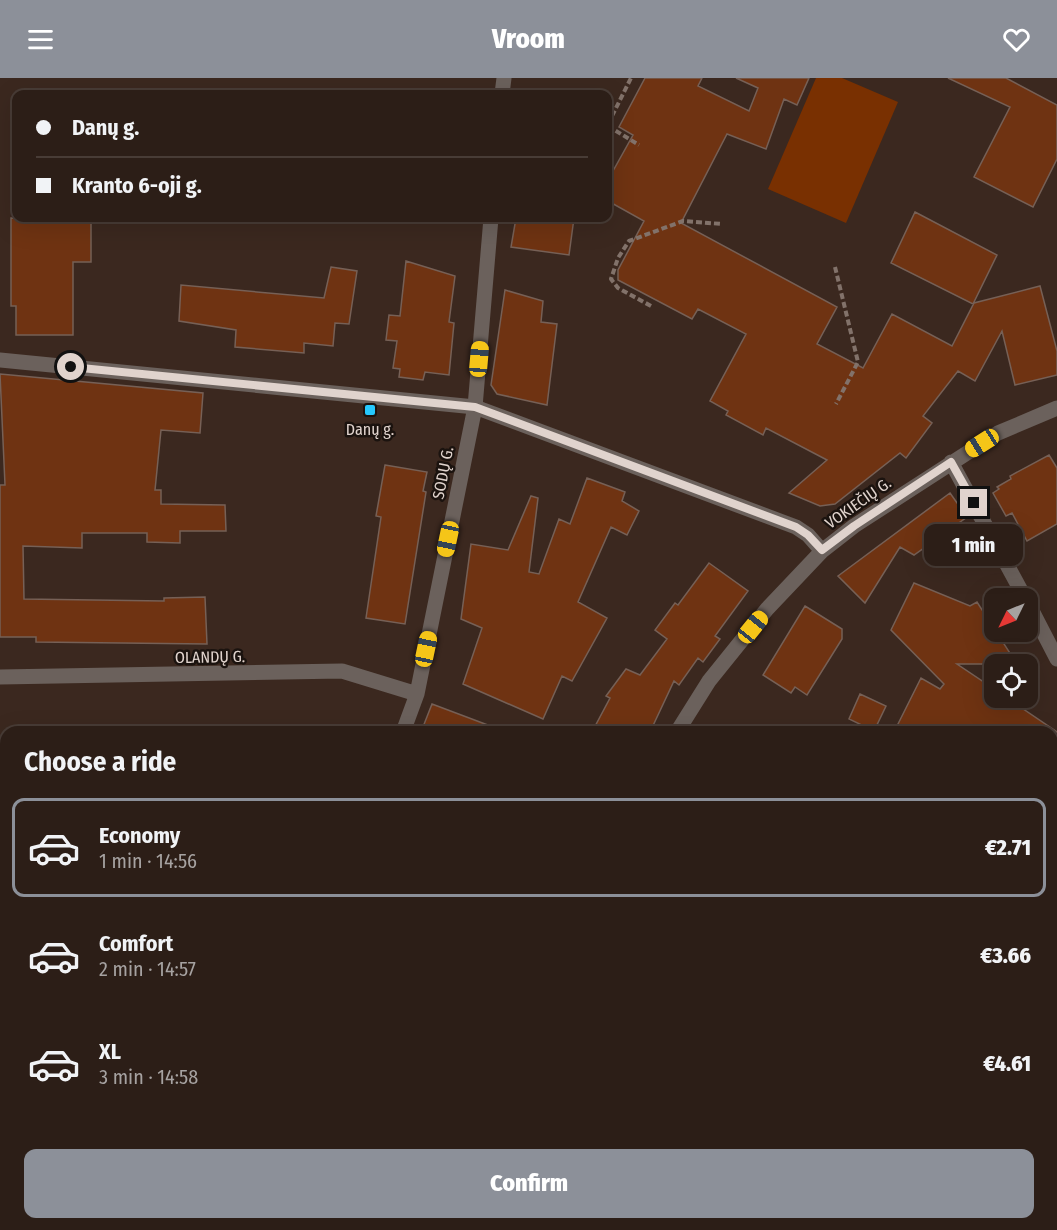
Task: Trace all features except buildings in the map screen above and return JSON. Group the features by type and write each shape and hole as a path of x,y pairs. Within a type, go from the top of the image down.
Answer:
{"street":[{"name":"SODŲ G.","path":"406,726 417,694 475,407 491,222"},
{"path":"0,360 475,407 796,527 808,535 822,550"},
{"name":"VOKIEČIŲ G.","path":"681,726 709,681 767,609 822,550 854,526 998,433 1057,408"},
{"path":"951,462 1020,588"},
{"path":"1038,622 1057,659"},
{"name":"OLANDŲ G.","path":"0,676 342,671 417,694"}],"path":[{"path":"612,117 631,78"},
{"path":"612,128 639,145"},
{"path":"651,306 618,288 611,279 618,258 629,241 683,221 722,224"},
{"path":"835,267 858,362 836,404"}],"shaded area":[{"path":"816,78 842,78 898,102 846,223 768,189"}],"place":[{"name":"Danų g.","path":"370,410"}],"route":[{"path":"71,367 475,407 796,527 808,535 822,550 951,462 974,503"}]}
